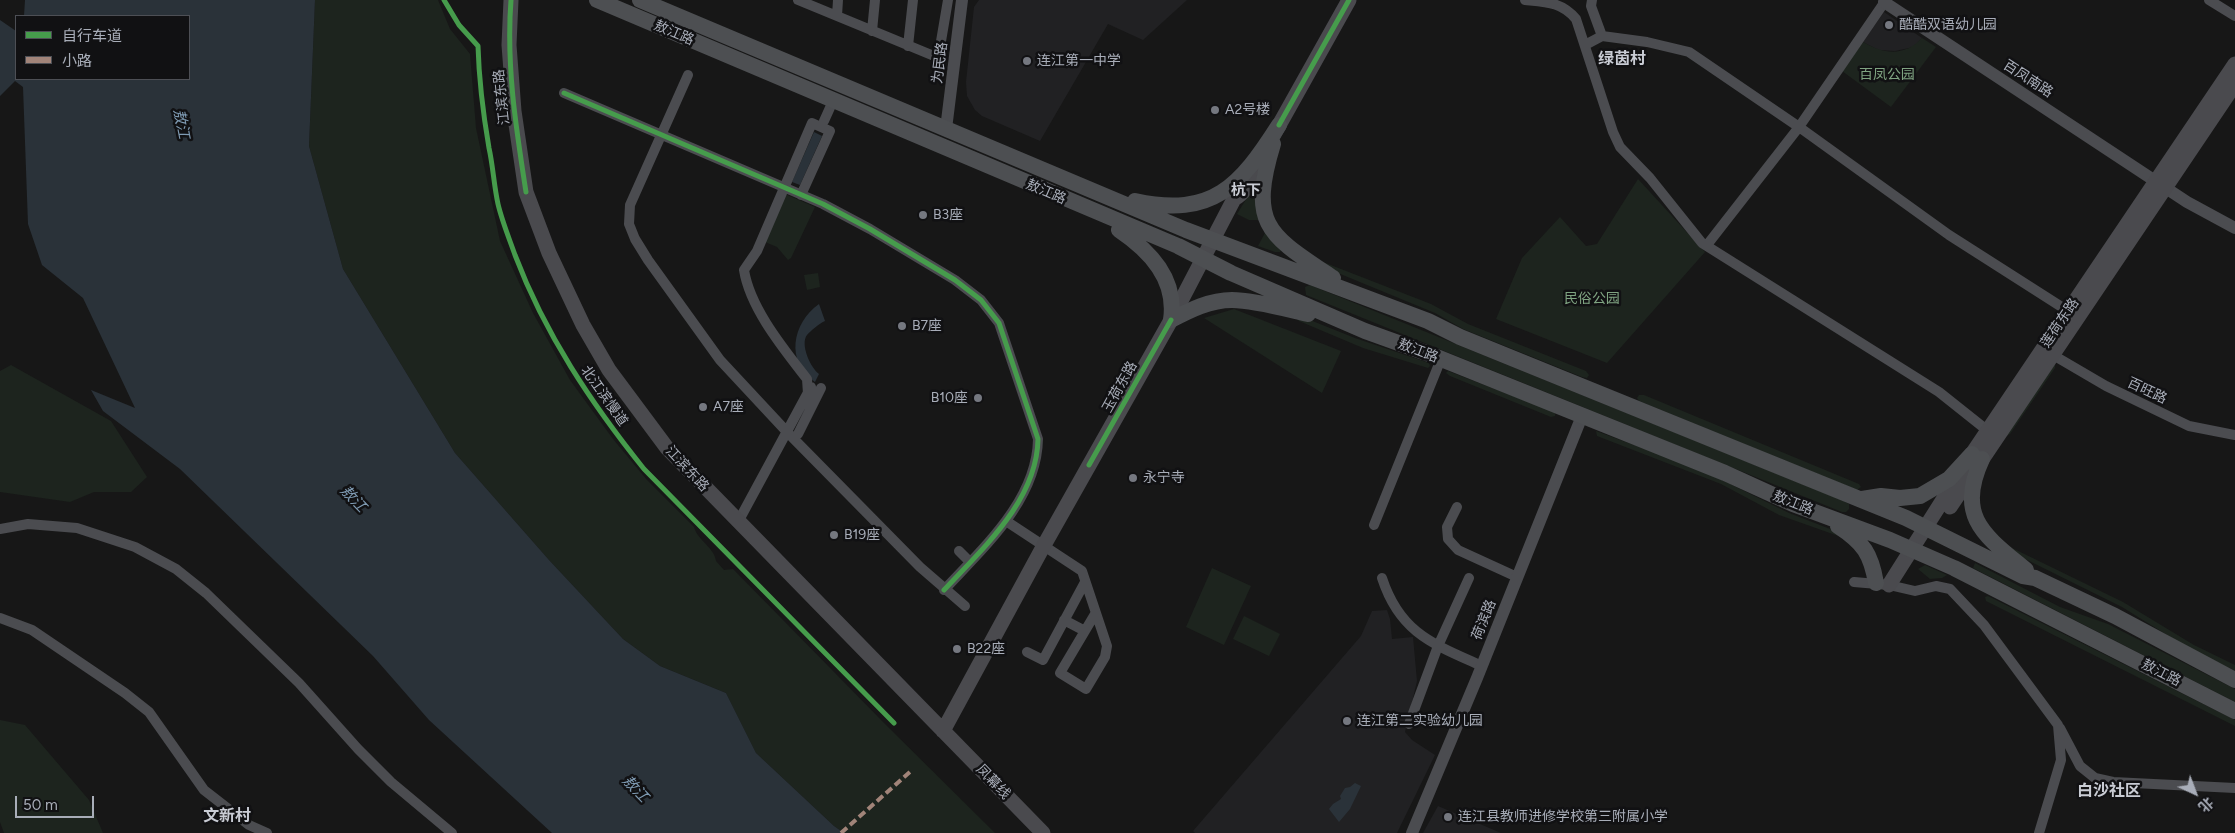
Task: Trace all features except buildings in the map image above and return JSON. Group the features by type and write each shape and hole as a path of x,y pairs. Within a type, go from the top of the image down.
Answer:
{"main road":[{"name":"江滨东路","path":"511,0 509,45 514,111 526,192 549,253 583,325 609,370 667,448 942,731"},
{"name":"敖江路","path":"597,0 1090,210 1335,319 1441,359 1822,515 1850,524 1916,551 1954,568 2235,711"},
{"name":"敖江路","path":"640,0 1186,230 1213,238 1308,276 1349,289 1428,321 1460,337 1862,499 2023,576 2035,578 2115,616 2235,680"},
{"path":"1098,192 1150,204 1178,207 1232,194 1279,124 1349,0"},
{"name":"莲荷东路","path":"1888,585 1916,551 1977,456 2053,356 2235,64"},
{"name":"莲荷东路","path":"1977,456 1988,430 2068,311 2235,84"},
{"path":"1279,124 1265,169 1263,197 1264,215 1267,223 1272,232 1287,248 1349,289"},
{"name":"玉荷东路","path":"942,731 1171,320 1203,259 1232,194"},
{"path":"1090,210 1141,245 1154,259 1168,283 1172,298 1171,320 1208,304 1234,300 1335,319"},
{"path":"1295,301 1289,294 1287,286 1290,279 1298,275 1308,276"},
{"path":"1850,524 1862,499 1882,496 1900,498 1920,496 1949,478 1977,456"},
{"path":"1977,456 1971,490 1975,518 1991,540 2035,578"},
{"path":"1822,515 1862,544 1888,585"},
{"name":"凤幕线","path":"942,731 1043,833"}],"street":[{"path":"798,0 934,56 939,53 948,0"},
{"path":"837,16 838,0"},
{"path":"872,31 875,0"},
{"path":"908,46 912,0"},
{"name":"为民路","path":"946,129 962,0"},
{"path":"1525,0 1548,2 1570,12 1576,19 1613,132 1620,147 1650,178 1702,243 1939,392 1988,430"},
{"path":"1592,0 1591,6 1602,36"},
{"path":"2209,0 2235,16"},
{"path":"1707,245 1799,127 1885,1"},
{"name":"百凤南路","path":"1885,1 2161,184 2235,228"},
{"path":"1585,45 1602,36 1647,42 1689,52 1799,127 1949,236 2068,311"},
{"path":"688,75 630,205 629,224 635,239 720,360 944,590 965,606"},
{"path":"564,93 848,216 955,280 981,300 999,323 1038,439 1038,457 1034,473 1006,521 944,590"},
{"path":"822,125 833,101"},
{"path":"738,522 793,436 814,389 754,302 746,287 744,270 757,251 812,123 822,125 830,131 801,195"},
{"name":"百旺路","path":"2053,356 2106,386 2189,426 2235,435"},
{"path":"1374,524 1441,359"},
{"name":"荷滨路","path":"1412,833 1482,666 1582,416"},
{"path":"793,436 820,456"},
{"path":"1457,507 1447,527 1448,539 1458,550 1518,577"},
{"path":"1006,521 1082,571 1107,646 1105,657 1086,689 1060,673 1096,614"},
{"path":"0,529 28,524 77,528 134,548 176,569 206,593 300,683 358,749 392,782 452,833"},
{"path":"959,551 970,562"},
{"path":"1382,578 1396,609 1406,624 1438,646 1482,666"},
{"path":"1409,724 1438,646 1469,578"},
{"path":"1027,652 1043,660 1085,582"},
{"path":"1854,582 1888,585 1915,591 1936,586 1950,589 1984,625 2058,725 2080,766 2095,778 2114,782 2235,788"},
{"path":"0,618 32,630 125,693 149,712 204,790 249,825 266,833"},
{"path":"1064,620 1085,631"},
{"path":"2039,833 2061,760 2058,725"}],"shaded area":[{"name":"连江第一中学","path":"979,0 1187,0 1143,40 1108,24 1040,141 982,116 975,110 967,96 966,82 974,7"},
{"name":"酷酷双语幼儿园","path":"1884,12 1922,38 1914,47 1895,51 1878,50 1863,42"},
{"name":"连江第二实验幼儿园","path":"1387,610 1392,639 1413,637 1417,681 1405,732 1412,740 1435,755 1397,833 1195,833 1193,831 1361,636 1372,611"},
{"name":"连江县教师进修学校第三附属小学","path":"1438,806 1501,833 1423,833"}],"green space":[{"path":"315,0 438,0 450,29 470,54 476,128 500,241 533,313 570,380 613,439 647,480 694,527 724,570 733,569 995,833 844,833 834,826 756,753 726,693 660,666 623,639 549,560 455,453 343,269 309,146"},
{"name":"百凤公园","path":"1922,38 1936,47 1891,107 1842,71 1863,42 1879,49 1894,52 1908,48"},
{"name":"民俗公园","path":"1638,179 1705,252 1607,363 1496,319 1522,258 1560,217 1586,246 1597,244"},
{"path":"1253,188 1257,189 1261,220 1249,220 1237,214"},
{"path":"785,194 815,207 791,258 788,260 777,247 765,242"},
{"path":"1266,231 1282,248 1280,252 1258,246"},
{"path":"1323,262 1431,304 1468,324 1586,371 1589,375 1587,378 1582,377 1463,329 1435,313 1321,266"},
{"path":"818,273 820,287 807,290 804,275"},
{"path":"1310,285 1844,501 1849,504 1849,509 1846,512 1842,512 1306,295 1305,287"},
{"path":"1234,309 1341,351 1322,393 1204,318"},
{"path":"1300,316 1355,338 1429,363 1430,366 1428,368 1363,348 1299,321 1297,319"},
{"path":"2055,364 2055,368 2007,436 2005,434"},
{"path":"11,365 111,421 147,477 131,492 94,492 70,502 0,492 0,371"},
{"path":"1448,371 1555,412 1555,416 1551,417 1450,376 1446,373"},
{"path":"1639,395 1644,395 1859,484 1861,487 1857,490 1639,401 1637,398"},
{"path":"1596,431 1675,460 1722,480 1789,513 1843,534 1844,538 1779,515 1721,484 1597,436"},
{"path":"2010,547 2123,602 2194,645 2235,665 2235,671 2188,648 2122,607 2009,551"},
{"path":"1975,563 2060,607 2108,624 2235,689 2235,702 1973,568"},
{"path":"1925,565 1947,575 1942,578 1930,579 1918,569"},
{"path":"1212,568 1251,586 1224,645 1186,627"},
{"path":"1988,596 2235,720 2235,726 1986,601 1985,597"},
{"path":"1244,616 1280,634 1269,656 1233,639"},
{"path":"0,720 25,725 89,800 103,833 4,833 0,822"}],"water":[{"name":"敖江","path":"25,0 315,0 309,146 343,269 455,453 549,560 623,639 660,666 726,693 756,753 834,826 844,833 552,833 429,720 373,656 180,469 103,411 91,390 135,408 83,298 42,265 28,224 23,87 15,81 0,96 0,20 15,30 15,80 190,80 190,15 24,15"},
{"path":"814,132 822,136 800,185 792,182"},
{"path":"819,304 825,321 807,335 805,339 805,349 809,361 819,374 815,382 805,374 799,364 796,354 796,343 803,321"},
{"path":"1355,783 1361,786 1350,809 1339,822 1329,809 1341,799 1340,796 1345,788"}],"marked path":[{"path":"841,833 911,771"}],"cycle path":[{"name":"北江滨慢道","path":"444,0 459,25 478,46 483,110 495,190 500,210 527,284 540,312 571,367 606,419 644,469 894,723"},
{"path":"511,0 511,72 526,192"},
{"path":"1279,125 1349,0"},
{"path":"564,93 823,204 870,229 955,280 981,300 999,323 1038,439 1035,461 1029,482 1006,521 944,590"},
{"path":"1089,465 1171,320"}],"place":[{"name":"酷酷双语幼儿园","path":"1889,25"},
{"name":"连江第一中学","path":"1027,61"},
{"name":"A2号楼","path":"1215,110"},
{"name":"B3座","path":"923,215"},
{"name":"B7座","path":"902,326"},
{"name":"B10座","path":"978,398"},
{"name":"A7座","path":"703,407"},
{"name":"永宁寺","path":"1133,478"},
{"name":"B19座","path":"834,535"},
{"name":"B22座","path":"957,649"},
{"name":"连江第二实验幼儿园","path":"1347,721"},
{"name":"连江县教师进修学校第三附属小学","path":"1448,817"}],"district":[{"name":"绿茵村","path":"1622,59"},
{"name":"杭下","path":"1246,191"},
{"name":"白沙社区","path":"2109,791"},
{"name":"文新村","path":"227,816"}]}
